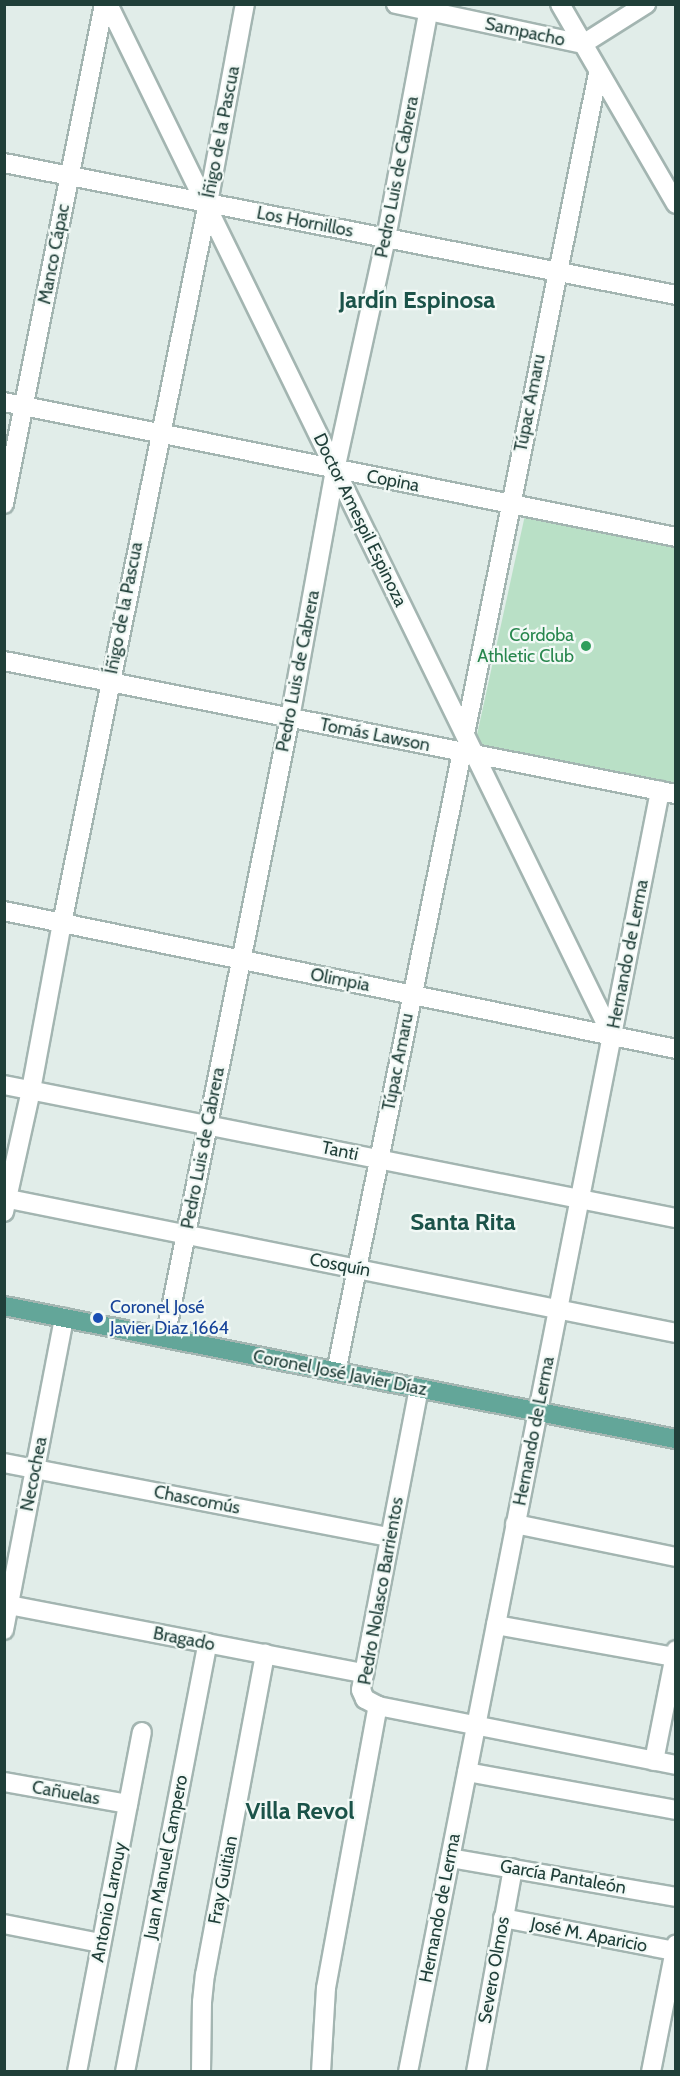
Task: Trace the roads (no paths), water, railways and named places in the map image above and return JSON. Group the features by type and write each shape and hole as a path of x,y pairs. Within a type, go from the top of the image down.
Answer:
{"main road":[{"name":"Coronel José Javier Díaz","path":"4,1306 675,1439"}],"street":[{"name":"Manco Cápac","path":"4,504 106,4"},
{"name":"Doctor Amespil Espinoza","path":"106,4 208,203 335,470 465,734 468,754 612,1036"},
{"name":"Íñigo de la Pascua","path":"5,1203 31,1090 159,433 208,203 245,4"},
{"name":"Sampacho","path":"396,4 430,8 583,45"},
{"path":"560,4 675,204"},
{"path":"583,45 646,4"},
{"name":"Pedro Luis de Cabrera","path":"165,1338 290,717 335,470 386,238 430,8"},
{"name":"Túpac Amaru","path":"465,734 556,272 598,73"},
{"name":"Los Hornillos","path":"4,163 675,295"},
{"name":"Copina","path":"4,402 675,537"},
{"name":"Tomás Lawson","path":"4,661 668,792"},
{"name":"Túpac Amaru","path":"336,1372 412,994 468,754"},
{"name":"Hernando de Lerma","path":"408,2072 612,1036 668,792"},
{"name":"Olimpia","path":"4,911 675,1049"},
{"name":"Tanti","path":"4,1085 675,1218"},
{"name":"Cosquín","path":"5,1203 186,1234 675,1333"},
{"name":"Necochea","path":"4,1630 64,1318"},
{"name":"Pedro Nolasco Barrientos","path":"321,2072 326,1988 378,1706 366,1699 361,1690 419,1388"},
{"name":"Chascomús","path":"4,1463 390,1537"},
{"path":"515,1524 675,1557"},
{"name":"Bragado","path":"7,1605 364,1673"},
{"path":"496,1625 675,1654 654,1761"},
{"name":"Juan Manuel Campero","path":"125,2072 208,1643"},
{"name":"Fray Guitian","path":"201,2072 202,2002 205,1975 265,1654"},
{"path":"378,1706 675,1765"},
{"name":"Antonio Larrouy","path":"77,2072 142,1732"},
{"path":"467,1772 675,1810"},
{"name":"Cañuelas","path":"4,1782 128,1804"},
{"name":"García Pantaleón","path":"450,1858 675,1897"},
{"name":"Severo Olmos","path":"476,2072 513,1868"},
{"name":"José M. Aparicio","path":"503,1918 675,1947"},
{"path":"4,1924 100,1943"},
{"path":"651,2072 675,1947"}],"place":[{"name":"Córdoba Athletic Club","path":"586,646"},
{"name":"Coronel José Javier Diaz 1664","path":"98,1318"}],"district":[{"name":"Jardín Espinosa","path":"417,300"},
{"name":"Santa Rita","path":"463,1222"},
{"name":"Villa Revol","path":"300,1811"}]}
